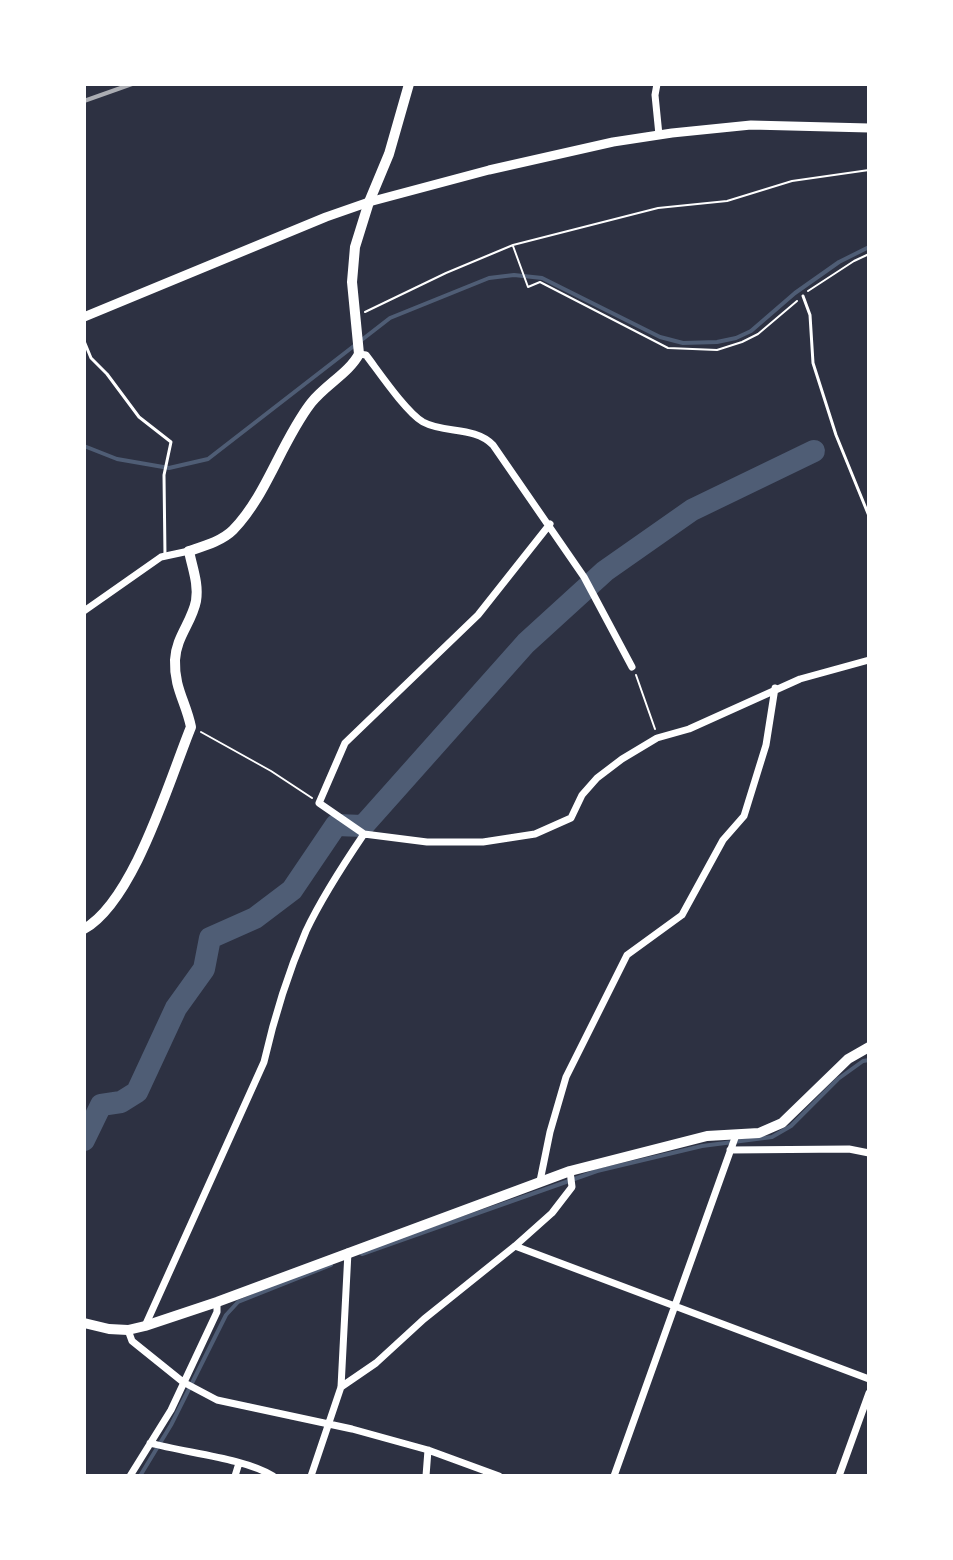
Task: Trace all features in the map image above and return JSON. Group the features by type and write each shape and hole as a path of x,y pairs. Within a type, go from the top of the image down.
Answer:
{"main road":[{"path":"84,929 115,902 131,872 191,727 178,692 175,662 177,643 196,603 197,585 189,551 233,531 259,494 290,433 314,399 359,354 352,282 355,247 389,154 409,84"},
{"path":"84,1323 128,1330 145,1326 570,1171 707,1136 759,1133 782,1123 848,1059 869,1047"}],"street":[{"path":"657,84 655,95 659,135"},
{"path":"84,317 326,217 369,202 520,163 613,142 751,125 869,128"},
{"path":"359,354 366,355 414,416 425,424 485,437 550,524 584,577 632,667"},
{"path":"550,524 478,615 345,743 319,803 364,834 427,842 483,842 535,834 571,818 582,795 597,778 657,738 689,729 775,688 869,660"},
{"path":"84,611 165,556 189,551"},
{"path":"540,1181 566,1077 627,955 682,915 723,840 744,816 766,745 775,688"},
{"path":"145,1326 264,1062 274,1020 306,931 328,889 364,834"},
{"path":"614,1476 736,1135"},
{"path":"730,1150 849,1149 869,1153"},
{"path":"341,1387 376,1363 552,1213 572,1187 570,1171"},
{"path":"515,1246 869,1379"},
{"path":"311,1476 341,1387 348,1251"},
{"path":"130,1476 171,1410 217,1312 217,1302"},
{"path":"128,1330 132,1341 183,1382 217,1400 352,1429 428,1450 499,1476"},
{"path":"839,1476 869,1393"},
{"path":"150,1443 239,1463 273,1476"},
{"path":"426,1476 428,1450"},
{"path":"235,1476 239,1463"}],"lane":[{"path":"803,296 810,315 813,363 836,435 869,516"},
{"path":"84,341 91,358 139,417 171,442 164,475 165,556"}],"path":[{"path":"356,316 513,245 658,208 727,201 792,181 869,170"},
{"path":"513,245 528,287 540,282 668,348 717,350 758,334 803,296 869,254"},
{"path":"632,667 657,738"},
{"path":"191,727 271,771 319,803"}],"waterway":[{"path":"84,446 117,459 169,468 208,459 390,318 489,278 514,275 542,278 660,337 683,343 717,342 751,331 795,293 839,262 869,247"},
{"path":"84,1140 101,1105 121,1102 137,1092 176,1008 204,969 210,938 255,918 292,890 336,825 363,826 526,643 605,571 692,510 814,451"},
{"path":"362,1254 597,1171 702,1146 772,1137 791,1126 838,1079 869,1060"},
{"path":"140,1476 171,1425 226,1315 238,1302 331,1265"}],"railway":[{"path":"84,101 132,84"}]}
